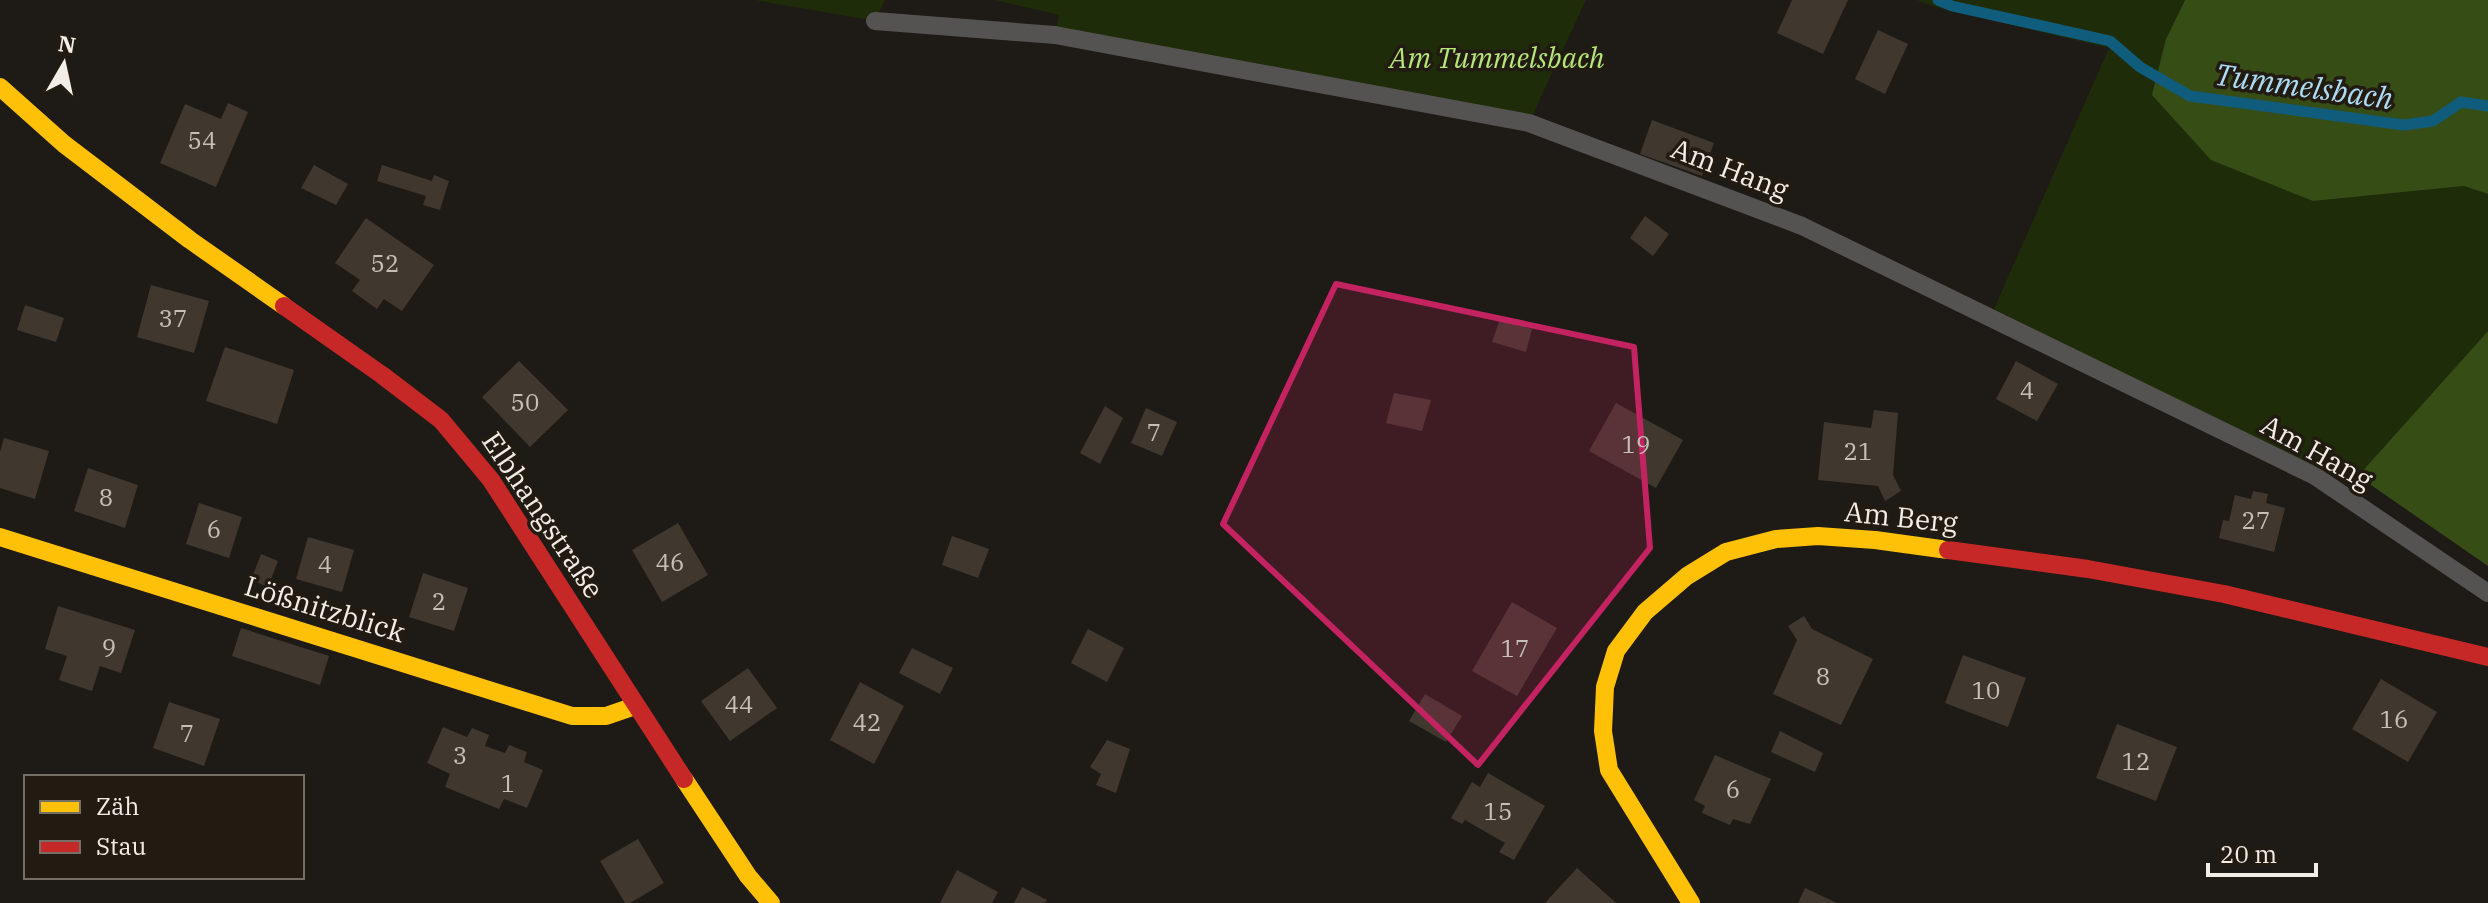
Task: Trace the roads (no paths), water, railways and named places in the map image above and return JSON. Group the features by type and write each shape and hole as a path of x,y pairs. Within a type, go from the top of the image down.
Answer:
{"street":[{"name":"Elbhangstraße","path":"0,87 64,144 190,240 441,420 491,480 635,706 748,876 771,903"},
{"name":"Am Berg","path":"1691,903 1609,770 1603,731 1605,687 1616,651 1645,612 1687,576 1726,552 1776,539 1818,536 1875,540 2088,569 2224,594 2488,657"},
{"name":"Lößnitzblick","path":"0,537 572,716 606,716 635,706"}],"lane":[{"name":"Am Hang","path":"875,21 1055,35 1529,123 1802,226 2315,476 2488,593"}],"waterway":[{"name":"Tummelsbach","path":"1938,0 1952,6 2110,41 2140,67 2190,96 2404,125 2433,121 2461,102 2488,106"}],"park label":[{"name":"Am Tummelsbach","path":"1497,58"}]}
